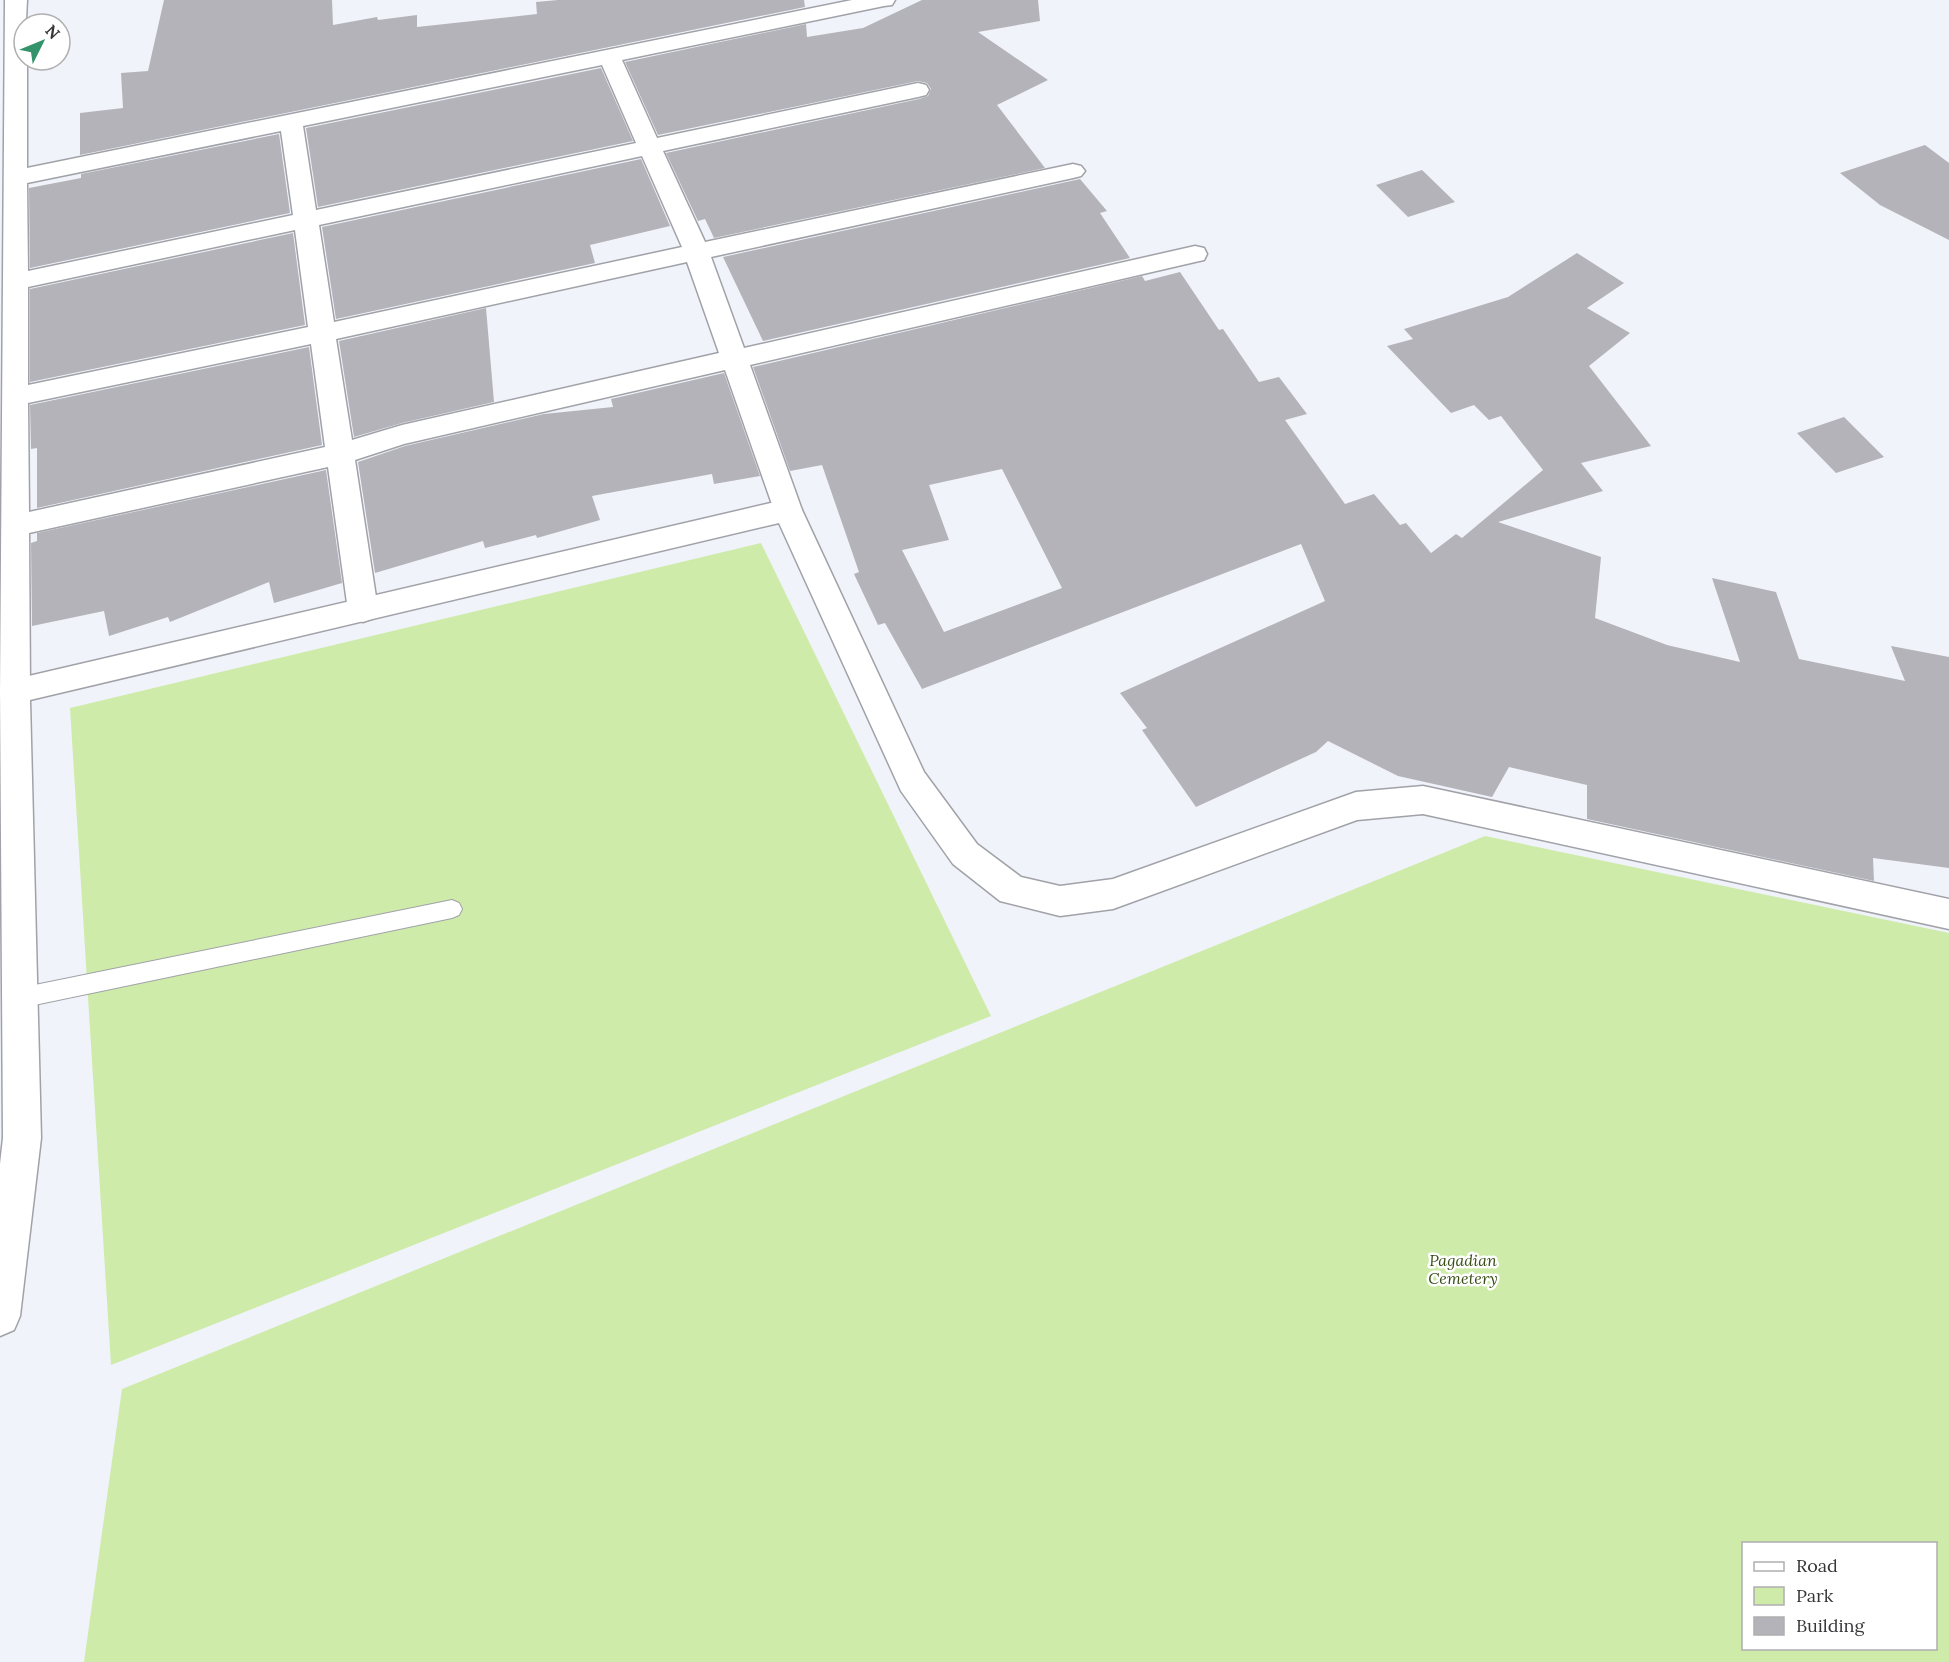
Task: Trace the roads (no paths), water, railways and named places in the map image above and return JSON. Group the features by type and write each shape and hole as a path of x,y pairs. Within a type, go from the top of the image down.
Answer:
{"street":[{"path":"0,1316 22,1138 10,1000 14,692 16,0"},
{"path":"14,178 884,0"},
{"path":"609,56 696,251 788,510 912,781 965,854 1011,890 1060,901 1113,894 1356,806 1423,800 1949,914"},
{"path":"14,282 918,90"},
{"path":"291,121 363,610"},
{"path":"14,397 1073,171"},
{"path":"14,526 340,454 402,435 735,361 1195,254"},
{"path":"14,692 788,510"}],"lane":[{"path":"10,1000 452,909"}],"park label":[{"name":"Pagadian Cemetery","path":"1463,1269"}]}
